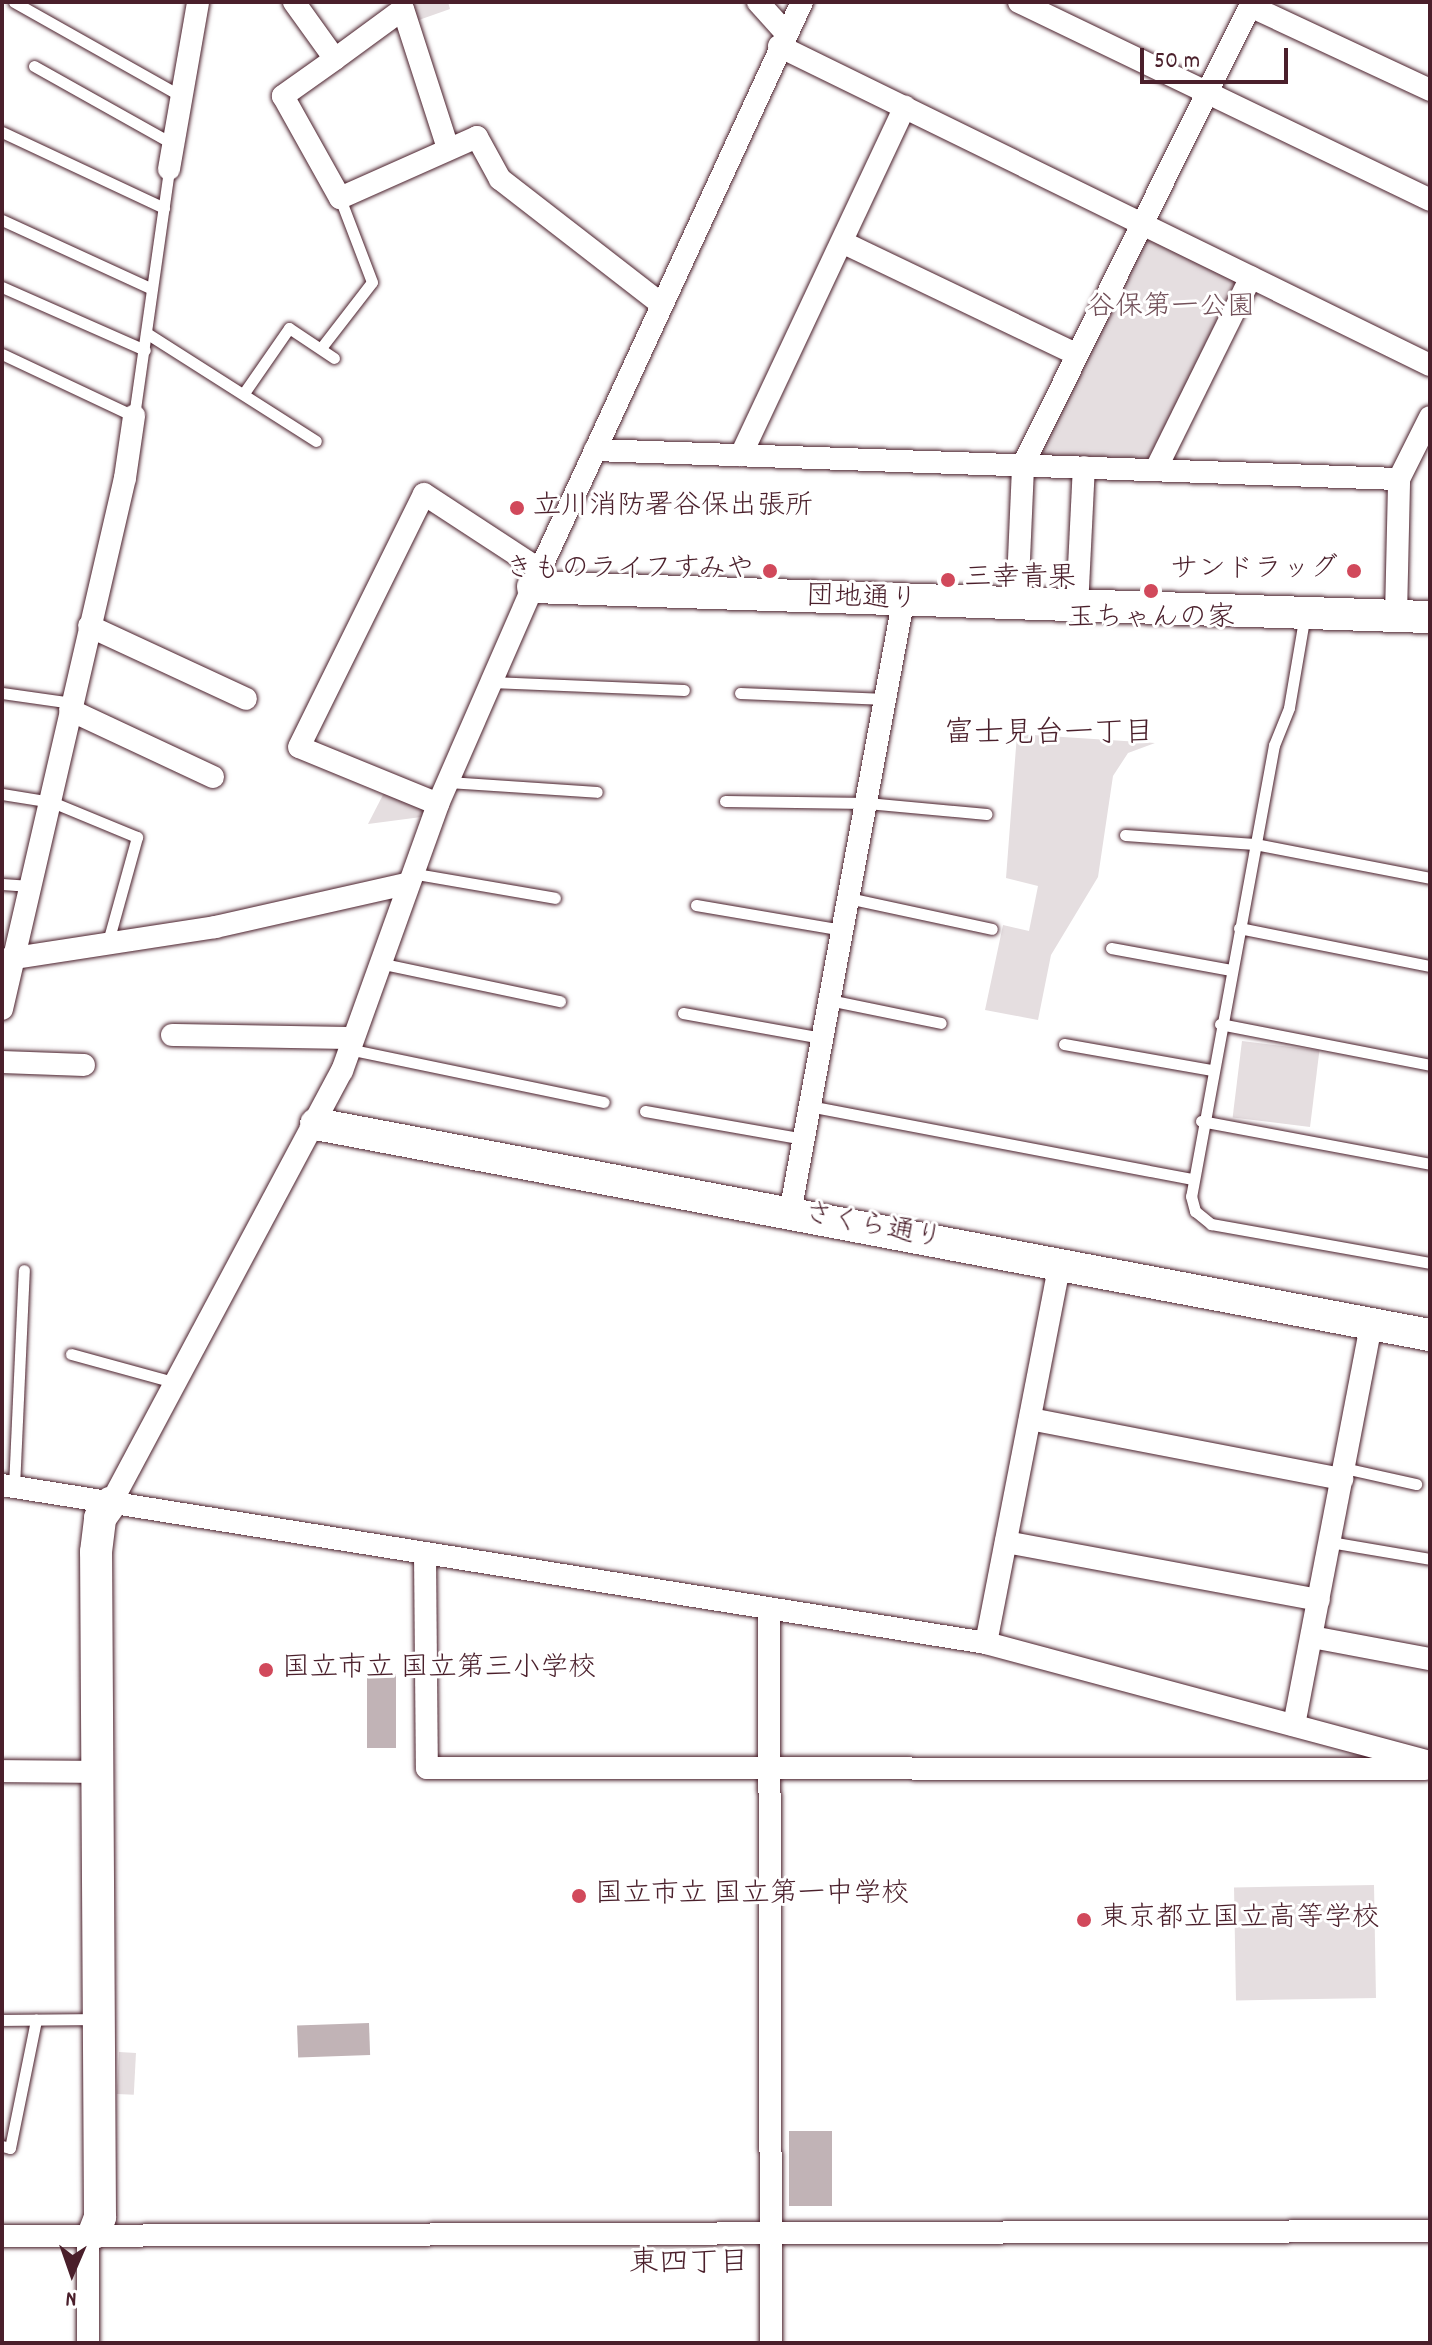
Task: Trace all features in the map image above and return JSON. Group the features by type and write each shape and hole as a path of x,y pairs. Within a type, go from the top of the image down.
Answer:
{"street":[{"path":"294,2 335,59"},
{"path":"758,2 782,39 905,107 1430,365"},
{"path":"88,2343 88,2243 100,2217 95,1772 96,1552 100,1518 177,1383 316,1124 350,1043 438,804 661,304 782,39 802,2"},
{"path":"1019,2 1430,200"},
{"path":"1017,605 1023,465 1251,4 1430,90"},
{"path":"169,169 181,96 190,6"},
{"path":"448,148 403,9 283,96 340,198 477,137 500,179 661,304"},
{"path":"741,455 905,107"},
{"path":"842,242 1076,354"},
{"path":"1156,469 1251,277"},
{"path":"2,1009 7,959 52,802 89,626 125,478 134,416"},
{"path":"1396,616 1399,479 1430,417"},
{"path":"595,450 1399,479"},
{"path":"1077,608 1084,467"},
{"path":"438,804 299,747 424,494 537,578"},
{"name":"団地通り","path":"537,578 903,602 1430,617"},
{"path":"790,1213 903,602"},
{"path":"89,626 246,699"},
{"path":"71,706 213,777"},
{"path":"7,959 215,927 409,878"},
{"path":"172,1035 350,1043"},
{"path":"2,1062 84,1065"},
{"name":"さくら通り","path":"316,1124 1430,1335"},
{"path":"986,1643 1060,1264"},
{"path":"1294,1725 1371,1324"},
{"path":"1030,1419 1343,1474"},
{"path":"8,1486 769,1612 986,1643 1430,1762"},
{"path":"1006,1542 1319,1600"},
{"path":"425,1553 427,1768 769,1771 1430,1769"},
{"path":"769,1612 771,2343"},
{"path":"1312,1637 1430,1659"},
{"path":"2,1771 95,1772"},
{"path":"2,2236 94,2233 1430,2231"}],"lane":[{"path":"14,2 181,96"},
{"path":"34,66 173,144"},
{"path":"2,132 164,208"},
{"path":"2,354 134,416 169,169"},
{"path":"321,348 372,282 340,198"},
{"path":"2,220 150,288"},
{"path":"2,287 145,350"},
{"path":"244,393 289,328 334,358"},
{"path":"148,334 316,441"},
{"path":"1305,613 1289,708 1276,735 1190,1179 1195,1211 1211,1224 1430,1263"},
{"path":"491,682 684,690"},
{"path":"2,693 71,706"},
{"path":"740,693 886,699"},
{"path":"448,782 597,792"},
{"path":"2,794 52,802 137,837 107,945"},
{"path":"725,801 867,803 986,814"},
{"path":"1125,835 1255,844 1430,878"},
{"path":"409,878 555,898"},
{"path":"2,884 30,886"},
{"path":"848,898 992,929"},
{"path":"696,905 842,930"},
{"path":"1239,928 1430,966"},
{"path":"1111,948 1231,970"},
{"path":"379,963 560,1001"},
{"path":"829,1000 941,1023"},
{"path":"683,1013 822,1038"},
{"path":"1220,1024 1430,1065"},
{"path":"350,1043 604,1102"},
{"path":"1064,1044 1211,1070"},
{"path":"809,1106 1190,1179"},
{"path":"645,1111 803,1139"},
{"path":"1201,1121 1430,1164"},
{"path":"8,1486 24,1270"},
{"path":"71,1354 177,1383"},
{"path":"1343,1474 1416,1484"},
{"path":"1330,1542 1430,1559"},
{"path":"2,2020 97,2019"},
{"path":"2,2146 10,2148 36,2020"}],"green space":[{"path":"410,2 448,2 450,9 416,21"},
{"name":"谷保第一公園","path":"1148,234 1245,285 1150,461 1048,458 1042,451"},
{"path":"1017,734 1155,743 1128,753 1113,776 1098,877 1051,955 1038,1020 985,1010 1003,925 1029,931 1038,886 1006,878"},
{"path":"386,789 424,804 429,816 368,824"},
{"path":"1242,1041 1319,1051 1310,1127 1233,1117"},
{"path":"1374,1885 1376,1998 1236,2000 1234,1887"},
{"path":"119,2052 136,2053 134,2095 117,2094"}],"shaded area":[{"path":"367,1674 396,1674 396,1748 367,1748"},
{"path":"369,2023 370,2055 298,2057 297,2026"},
{"path":"789,2131 832,2131 832,2206 789,2206"}],"place":[{"name":"立川消防署谷保出張所","path":"517,508"},
{"name":"きものライフすみや","path":"770,571"},
{"name":"サンドラッグ","path":"1354,571"},
{"name":"三幸青果","path":"948,580"},
{"name":"玉ちゃんの家","path":"1151,591"},
{"name":"国立市立 国立第三小学校","path":"266,1670"},
{"name":"国立市立 国立第一中学校","path":"579,1896"},
{"name":"東京都立国立高等学校","path":"1084,1920"}],"district":[{"name":"富士見台一丁目","path":"1049,736"},
{"name":"東四丁目","path":"689,2266"}]}
